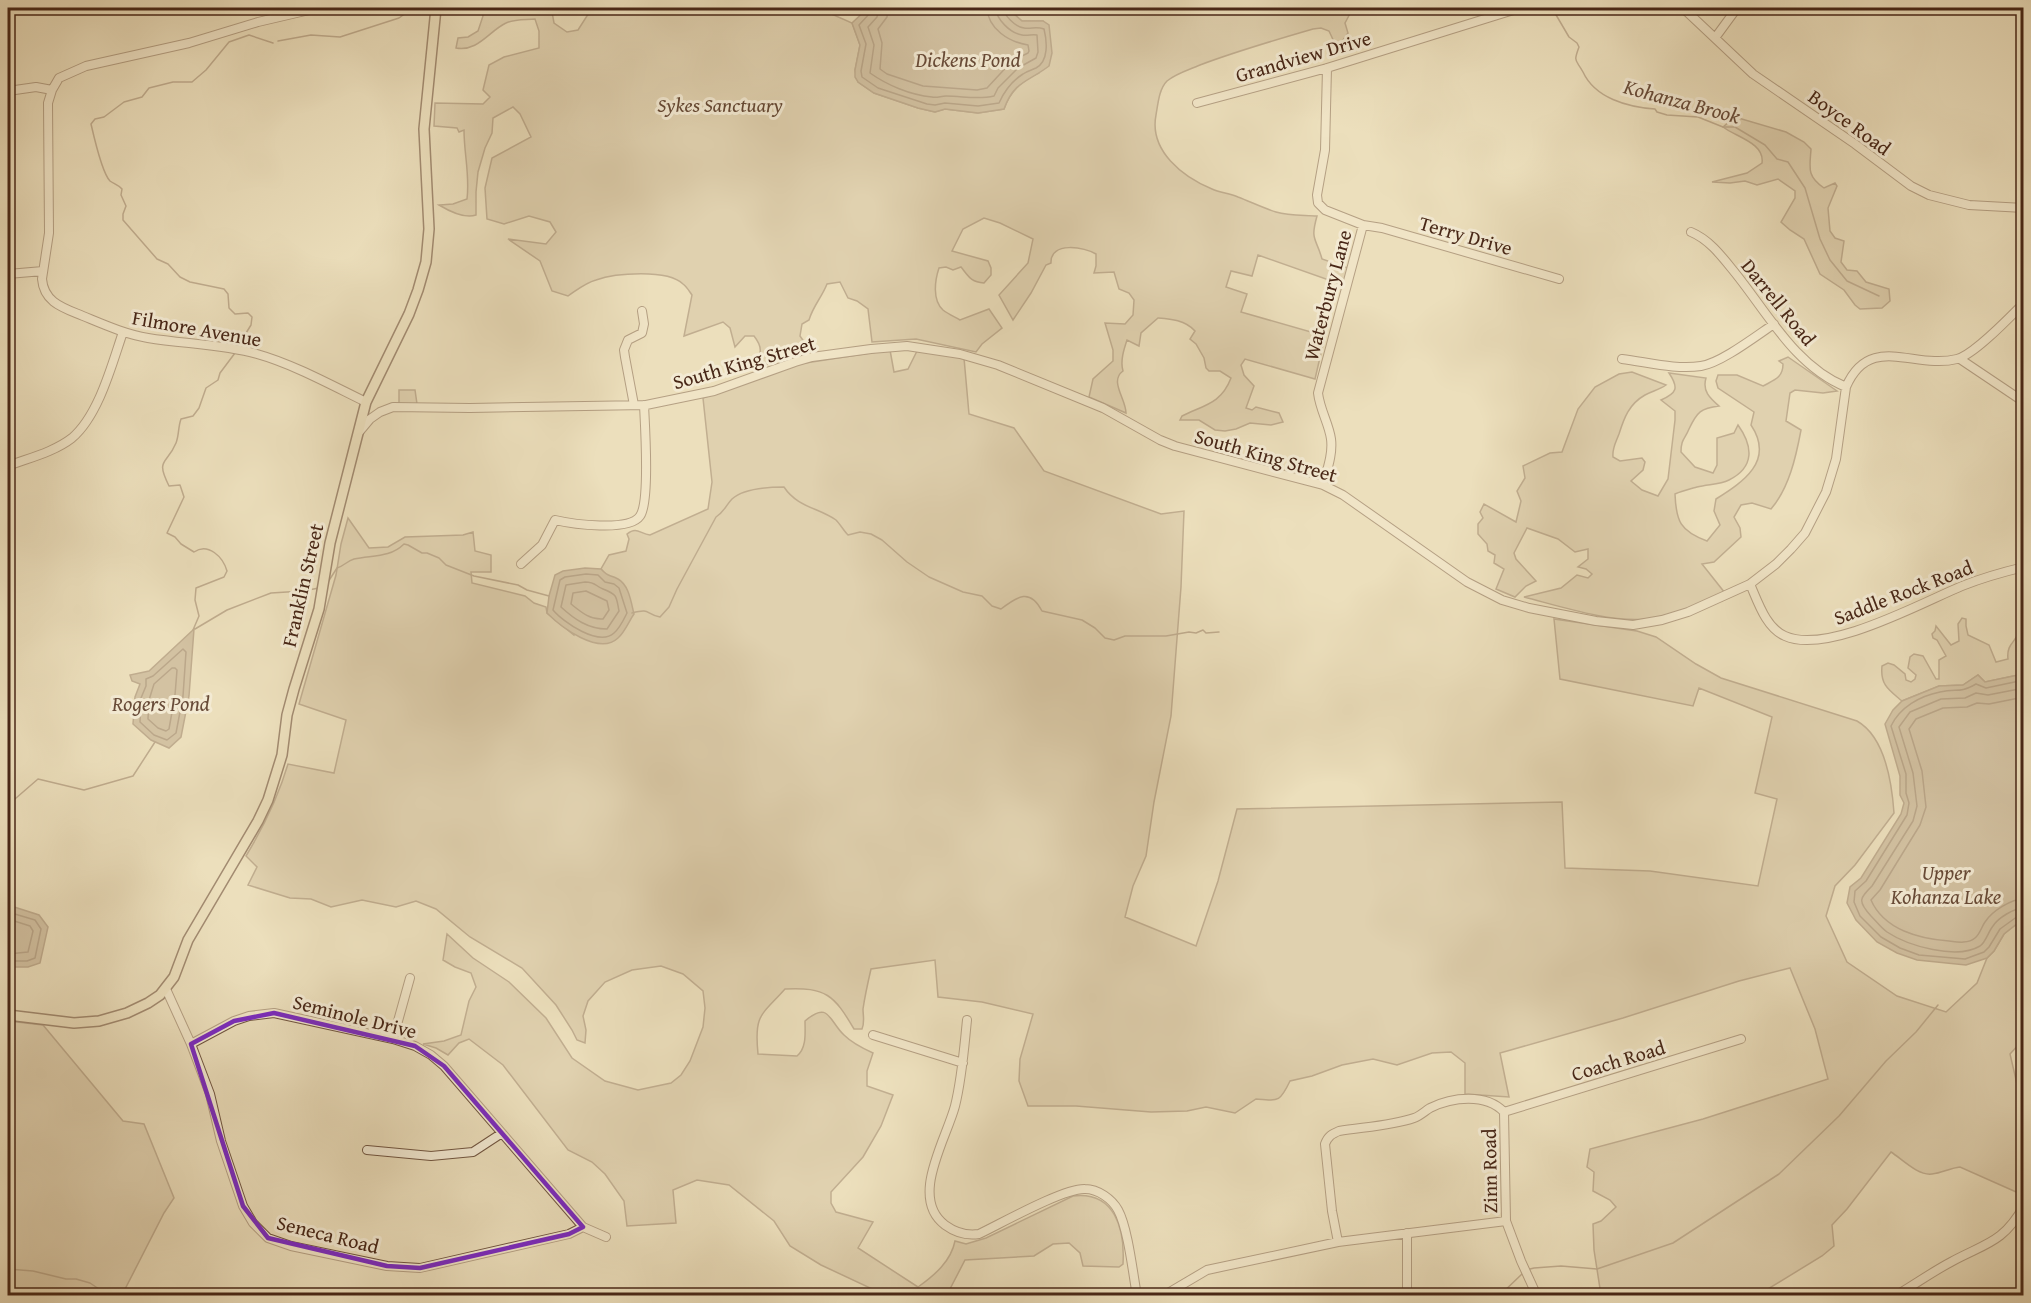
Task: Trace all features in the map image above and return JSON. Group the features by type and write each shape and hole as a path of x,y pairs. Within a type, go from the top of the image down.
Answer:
{"main road":[{"name":"Franklin Street","path":"8,1015 74,1023 99,1021 139,1007 166,989 174,977 188,940 258,821 272,790 282,755 287,715 319,609 330,543 366,402 412,307 426,262 429,229 424,129 436,8"}],"street":[{"path":"8,274 43,271 49,233 47,116 52,90 59,78 86,66 189,43 258,22 318,8"},
{"name":"Grandview Drive","path":"1197,103 1328,68 1520,8"},
{"name":"Boyce Road","path":"1683,8 1753,74 1855,144 1911,186 1929,195 1958,203 2024,208"},
{"path":"1715,38 1737,8"},
{"name":"Waterbury Lane","path":"1323,485 1332,448 1331,436 1324,420 1318,393 1363,225 1324,210 1318,204 1317,195 1325,150 1328,68"},
{"path":"8,91 36,87 52,90"},
{"name":"Terry Drive","path":"1363,225 1382,228 1559,279"},
{"name":"Darrell Road","path":"1691,232 1702,237 1719,254 1774,324 1811,366 1846,387"},
{"name":"Filmore Avenue","path":"43,271 42,286 52,302 123,333 255,353 366,402"},
{"path":"2024,303 1960,359 2024,402"},
{"path":"634,405 624,350 628,340 642,333 644,324 642,310"},
{"path":"1622,359 1702,366 1722,357 1774,324"},
{"path":"8,466 53,450 73,437 81,428 96,403 123,333"},
{"name":"South King Street","path":"360,431 370,419 380,412 393,408 644,405 714,391 812,357 888,347 915,347 960,354 998,366 1103,408 1175,446 1323,485 1359,505 1467,582 1502,600 1614,624 1633,625 1662,620 1688,612 1750,584 1791,549 1805,533 1815,516 1833,473 1846,387 1859,366 1878,357 1890,356 1940,362 1960,359"},
{"path":"521,564 542,545 555,520 567,523 623,525 634,522 640,516 643,510 645,482 644,405"},
{"name":"Saddle Rock Road","path":"1750,584 1766,619 1783,636 1805,640 1823,639 1862,629 1963,586 2024,567"},
{"path":"393,1039 410,978"},
{"name":"Seneca Road","path":"166,989 191,1044 210,1095 221,1141 243,1206 253,1223 268,1238 291,1246 387,1266 420,1268 569,1234 583,1227"},
{"name":"Seminole Drive","path":"191,1044 234,1021 249,1016 274,1013 393,1039 415,1046 444,1066 583,1227"},
{"path":"968,1020 961,1081 955,1108 928,1188 933,1214 954,1231 970,1235 980,1234 1060,1195 1085,1189 1098,1192 1111,1200 1124,1225 1137,1296"},
{"path":"873,1035 963,1064"},
{"name":"Coach Road","path":"1504,1112 1741,1039"},
{"path":"1338,1242 1332,1211 1327,1138 1340,1131 1415,1118 1432,1107 1459,1100 1480,1098 1497,1104 1504,1112"},
{"name":"Zinn Road","path":"1504,1112 1506,1221 1536,1296"},
{"path":"367,1150 431,1156 473,1152 502,1133"},
{"path":"1895,1296 1951,1262 1997,1239 2014,1222 2024,1206"},
{"path":"1163,1296 1207,1270 1338,1242 1506,1221"},
{"path":"583,1227 606,1238"},
{"path":"1407,1233 1407,1296"},
{"path":"1911,1287 1913,1296"}],"highlighted area":[{"path":"274,1013 415,1046 444,1066 583,1227 569,1234 420,1268 387,1266 268,1238 243,1206 191,1044 234,1021"}],"green space":[{"name":"Sykes Sanctuary","path":"482,8 556,8 552,12 554,23 567,32 578,30 592,8 818,8 852,23 860,45 855,70 858,82 874,93 935,112 945,109 978,113 1004,109 1017,87 1039,73 1043,21 1022,21 1007,8 1353,8 1345,23 1348,33 1336,46 1329,31 1321,28 1313,29 1200,65 1167,81 1159,97 1156,115 1155,128 1163,151 1180,170 1201,184 1276,212 1317,216 1314,235 1322,259 1348,268 1343,285 1258,255 1252,276 1231,271 1226,287 1247,294 1241,312 1325,336 1315,379 1245,359 1241,365 1244,375 1254,386 1246,408 1252,410 1256,407 1279,413 1283,422 1271,425 1250,423 1225,431 1215,430 1199,420 1180,420 1182,416 1217,399 1231,378 1220,371 1209,371 1206,368 1204,358 1196,344 1190,339 1195,331 1191,327 1178,321 1158,318 1141,333 1139,346 1127,340 1122,359 1123,371 1118,380 1126,413 1089,397 1093,379 1113,361 1113,350 1105,323 1125,324 1133,315 1134,300 1129,293 1119,289 1114,272 1094,273 1096,254 1084,249 1062,249 1056,251 1052,256 1051,263 1046,265 1013,320 999,295 1028,263 1033,239 984,218 963,229 952,251 988,261 991,275 984,283 971,278 961,267 953,270 946,267 939,268 936,284 937,301 945,311 960,320 989,309 1002,328 982,344 976,352 916,339 872,342 868,309 848,298 840,282 827,284 809,320 802,324 800,336 807,346 807,352 751,369 760,352 754,336 745,336 735,347 730,328 723,322 684,336 692,295 676,279 654,274 628,274 592,281 568,296 552,291 540,261 508,239 546,244 556,232 550,222 529,216 504,224 487,219 485,188 492,158 531,137 520,114 513,107 493,118 492,133 478,172 476,215 462,215 439,205 453,204 467,199 468,181 464,130 459,132 457,128 434,126 435,103 483,104 490,97 483,90 489,65 504,57 539,48 539,31 535,19 509,22 471,47 456,48 458,38 468,37 478,31 483,16"},
{"path":"1735,117 1786,132 1804,142 1811,149 1810,171 1814,179 1824,188 1835,183 1837,186 1828,208 1830,231 1835,238 1844,241 1841,262 1847,270 1857,271 1866,282 1889,289 1890,301 1882,308 1860,309 1855,305 1844,290 1820,274 1804,239 1781,222 1795,198 1795,191 1778,179 1757,185 1745,181 1712,182 1747,173 1762,163 1762,156 1754,145 1723,127"},
{"path":"890,350 894,372 908,369 917,351 964,358 969,414 1014,428 1044,471 1161,514 1184,511 1181,587 1171,716 1146,856 1133,886 1125,917 1196,946 1218,881 1237,809 1562,802 1565,868 1650,871 1758,886 1777,799 1755,793 1772,717 1699,688 1693,706 1560,679 1554,619 1637,631 1656,637 1721,678 1857,721 1867,728 1874,738 1889,775 1894,813 1855,865 1835,886 1826,916 1847,962 1897,996 1946,1012 1977,983 1987,958 2004,934 2023,919 2023,1040 2010,1054 2017,1084 2023,1094 2023,1195 1960,1167 1927,1174 1910,1166 1891,1152 1832,1225 1834,1246 1822,1256 1758,1295 1601,1295 1594,1250 1593,1224 1601,1221 1616,1207 1610,1200 1593,1191 1594,1172 1587,1167 1590,1149 1703,1119 1828,1079 1815,1029 1790,968 1739,981 1623,1018 1500,1053 1509,1097 1465,1094 1465,1063 1451,1052 1432,1053 1397,1065 1373,1059 1342,1065 1290,1081 1278,1099 1256,1099 1235,1113 1206,1107 1187,1111 1151,1112 1076,1106 1028,1106 1019,1081 1020,1059 1033,1014 982,1002 938,997 935,960 871,969 863,1009 862,1029 854,1029 841,1008 827,996 820,992 799,989 785,989 765,1011 758,1023 758,1054 797,1056 804,1044 805,1021 819,1012 828,1015 847,1038 873,1053 867,1071 867,1086 893,1095 881,1126 863,1157 831,1192 831,1203 836,1212 873,1222 858,1248 918,1287 941,1267 950,1255 955,1241 966,1244 986,1238 1073,1196 1087,1196 1108,1206 1115,1215 1122,1238 1123,1264 1119,1267 1083,1266 1080,1253 1069,1243 1053,1244 1034,1256 965,1260 950,1289 959,1295 885,1295 821,1265 790,1246 774,1221 729,1185 697,1180 673,1190 676,1223 627,1226 624,1201 605,1174 592,1162 568,1150 503,1065 469,1039 459,1043 448,1055 423,1044 444,1041 461,1035 469,1001 476,987 471,973 443,960 447,934 473,958 509,982 546,1018 572,1058 605,1081 638,1090 671,1083 681,1075 690,1061 703,1027 705,1008 703,991 683,974 661,966 632,970 605,982 588,1001 583,1016 586,1030 585,1043 577,1040 556,1005 522,968 470,937 436,909 416,901 396,907 362,900 331,907 311,899 290,898 248,885 257,867 246,856 270,812 288,764 334,773 346,720 299,704 336,575 348,518 369,548 388,547 405,537 463,535 473,532 475,551 491,555 491,572 471,572 472,583 525,596 534,603 546,607 547,613 574,635 608,577 601,569 609,555 626,551 629,539 627,534 636,531 650,535 708,509 712,482 703,398 799,364"},
{"path":"1788,357 1837,391 1823,393 1795,390 1790,393 1786,421 1801,430 1794,461 1783,492 1771,509 1752,503 1741,505 1734,517 1740,528 1741,537 1714,562 1702,564 1725,593 1686,609 1646,619 1632,620 1585,613 1524,597 1561,588 1577,575 1588,578 1592,574 1578,567 1588,559 1588,549 1575,552 1558,539 1527,528 1514,553 1516,559 1536,581 1526,586 1515,597 1496,589 1504,569 1494,563 1495,555 1488,551 1487,544 1478,534 1478,524 1483,518 1480,512 1484,504 1516,522 1521,501 1517,491 1525,478 1523,466 1550,453 1562,452 1578,409 1595,387 1619,374 1632,372 1666,385 1645,395 1631,407 1614,445 1613,454 1613,457 1620,461 1642,458 1645,462 1643,470 1631,481 1642,490 1658,496 1668,479 1675,420 1675,411 1661,400 1675,390 1669,373 1706,378 1706,390 1719,406 1708,408 1697,415 1682,442 1681,452 1695,467 1713,473 1717,465 1717,438 1734,433 1738,425 1749,448 1747,462 1743,469 1729,480 1675,494 1681,524 1691,533 1707,541 1720,525 1714,511 1716,499 1745,478 1753,469 1758,460 1759,449 1751,425 1754,412 1718,388 1716,381 1718,375 1737,375 1763,386 1780,376 1783,364 1779,361"},
{"path":"399,390 415,390 418,411 399,411"},
{"path":"2020,604 2023,606 2023,674 1985,682 1978,675 1963,685 1939,686 1902,701 1884,683 1882,666 1888,663 1905,674 1906,680 1911,682 1915,679 1916,675 1908,668 1910,657 1914,654 1923,656 1936,679 1939,679 1939,660 1946,656 1932,634 1936,626 1951,645 1959,641 1958,624 1962,618 1966,619 1968,635 1989,645 1996,662 2008,659 2010,646 2020,629"},
{"path":"8,1021 43,1025 123,1121 144,1124 174,1198 122,1295 8,1295"}],"water":[{"name":"Dickens Pond","path":"868,8 1007,8 1022,21 1043,21 1049,25 1052,53 1049,66 1017,87 1004,109 978,113 945,109 935,112 918,108 874,93 858,82 855,77 860,45 852,23"},
{"path":"585,568 601,569 618,579 625,585 629,594 634,614 625,630 610,643 591,642 571,632 547,613 555,575 563,571"},
{"name":"Rogers Pond","path":"194,629 189,696 181,737 169,748 151,740 133,724 135,697 140,684 132,681 130,675 149,671"},
{"name":"Upper Kohanza Lake","path":"2023,674 2023,919 2004,934 1987,958 1966,965 1917,960 1897,953 1877,942 1856,920 1847,903 1850,887 1861,878 1901,814 1904,803 1900,795 1900,776 1885,724 1893,710 1902,701 1939,686 1963,685 1978,675 1985,682"},
{"path":"8,905 39,915 48,927 40,963 28,967 8,967"}],"waterway":[{"name":"Kohanza Brook","path":"278,41 311,35 340,37 399,18 413,8"},
{"name":"Kohanza Brook","path":"1552,8 1569,37 1579,47 1576,56 1577,63 1588,81 1604,95 1623,103 1655,109 1667,115 1698,117 1723,127 1735,127 1765,145 1777,159 1788,162 1805,188 1820,239 1830,260 1847,281 1879,296"},
{"name":"Kohanza Brook","path":"238,346 251,325 252,317 248,313 235,314 229,308 228,294 224,289 190,282 180,277 168,264 157,259 123,220 126,206 121,195 122,189 110,181 104,171 91,124 95,119 104,117 124,102 142,97 149,88 173,82 192,82 206,70 229,42 249,35 273,43"},
{"name":"Kohanza Brook","path":"193,630 199,616 195,600 196,588 224,577 227,571 214,552 204,549 194,552 167,533 184,497 180,485 169,486 163,466 176,443 181,419 193,416 199,408 206,388 218,380 220,373 235,353"},
{"path":"632,613 645,611 660,617 669,607 716,517 732,499 750,490 784,487 795,499 836,520 848,535 860,532 871,534 929,577 963,592 982,596 992,606 1001,609 1018,598 1028,597 1033,599 1042,611 1082,620 1105,638 1114,640 1125,636 1166,636 1196,633 1203,630 1206,633 1219,632"},
{"path":"328,582 337,568 352,560 387,554 404,544 439,558 446,565 474,576 518,585 549,596"},
{"path":"195,629 227,610 271,593 319,588"},
{"name":"Kohanza Brook","path":"8,805 38,779 84,790 133,776 155,742"},
{"path":"1530,1269 1561,1266 1597,1269 1673,1243 1779,1174 1839,1116 1938,1005"},
{"path":"8,1269 76,1279 90,1283 113,1296"},
{"path":"1499,1296 1522,1274"},
{"path":"139,1296 146,1291 186,1296"}]}
